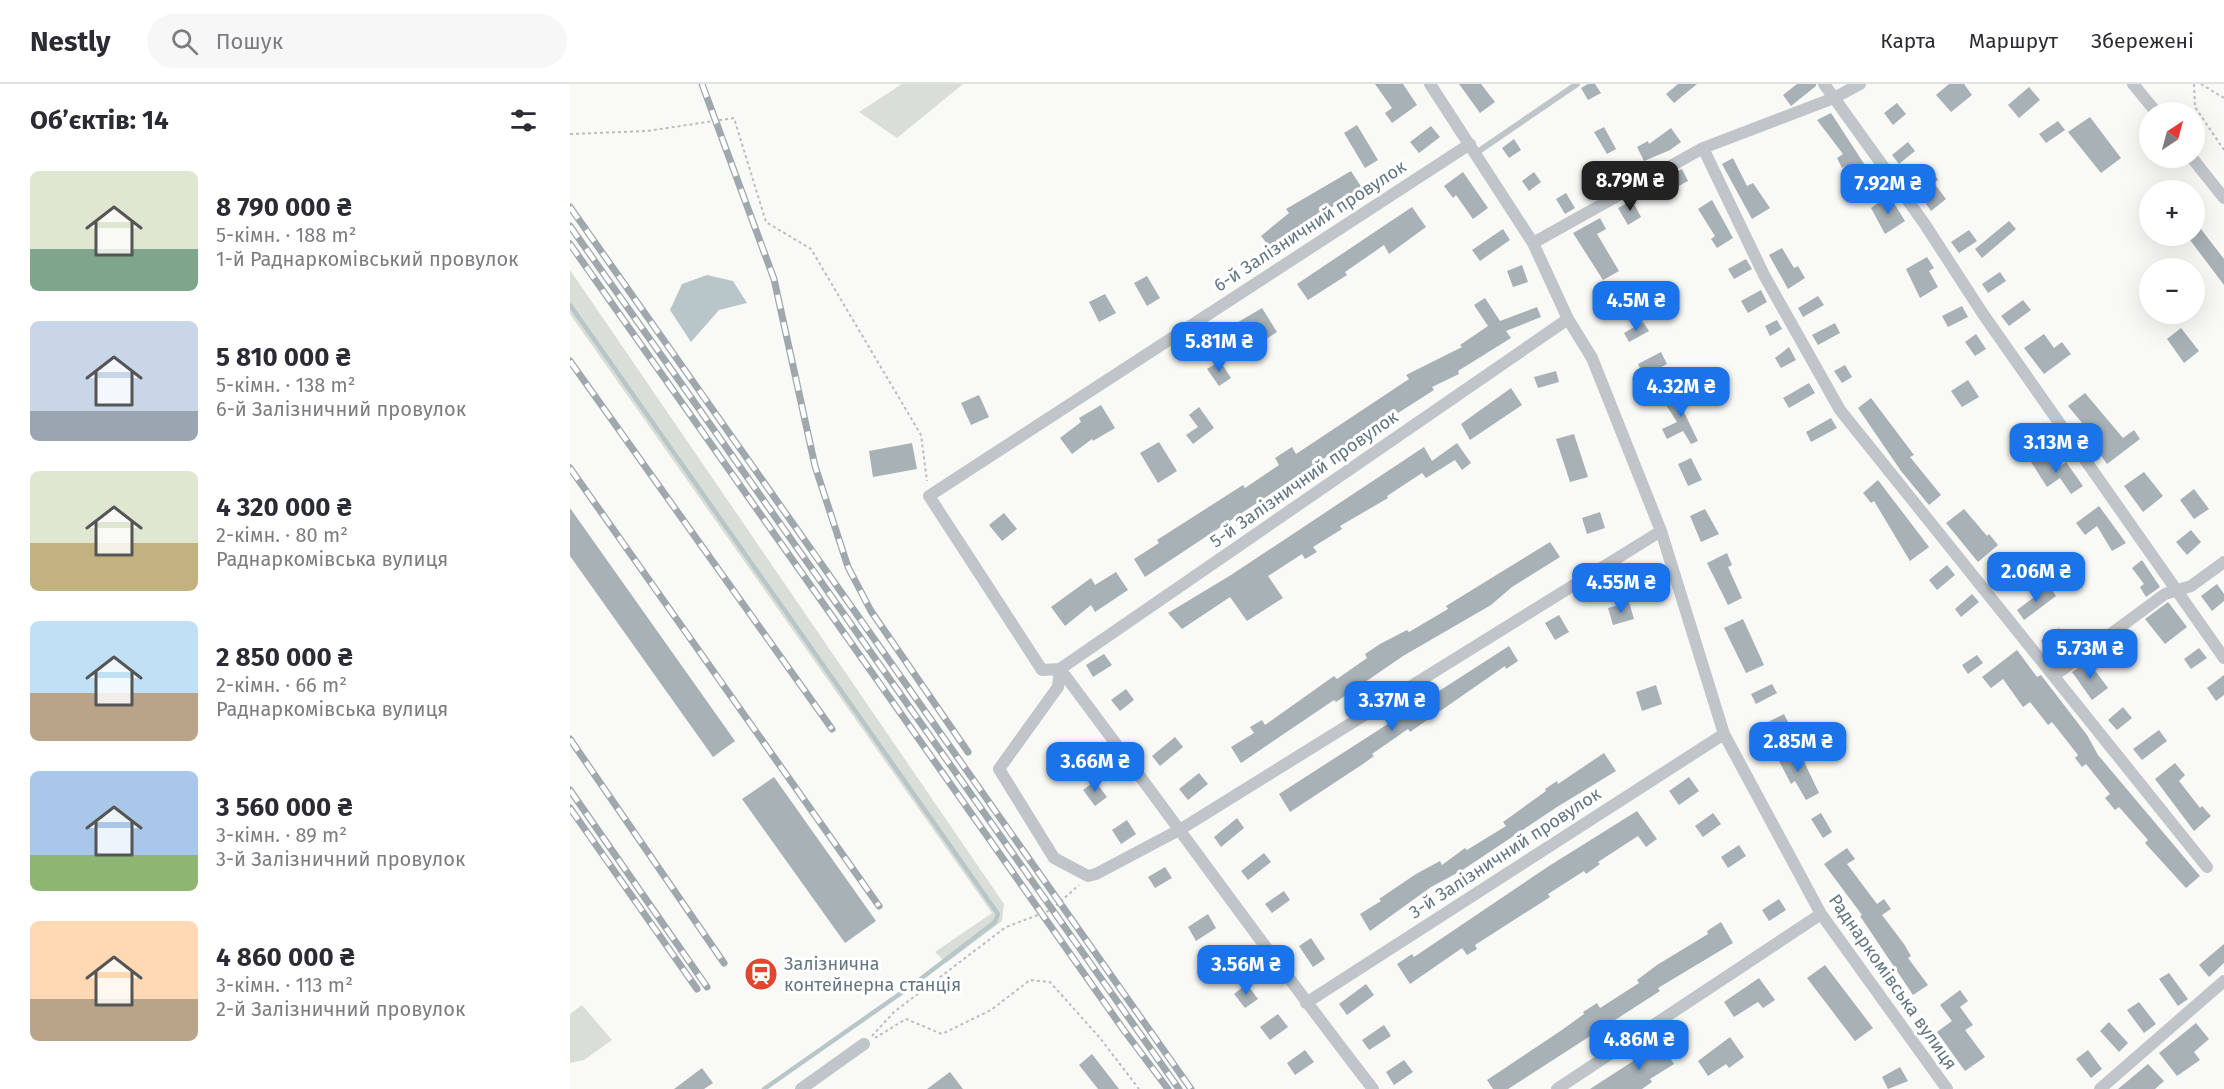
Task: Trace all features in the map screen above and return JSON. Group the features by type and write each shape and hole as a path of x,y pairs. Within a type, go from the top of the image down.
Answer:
{"street":[{"name":"Раднаркомівська вулиця","path":"1430,84 1533,243 1568,319 1592,358 1661,531 1724,734 1821,914 1942,1087"},
{"path":"1824,84 1924,223 1990,324 2224,658"},
{"path":"1533,243 1703,148 1834,98 1860,84"},
{"path":"2133,84 2148,102"},
{"path":"1703,148 1764,275 1840,410 2207,867"},
{"name":"6-й Залізничний провулок","path":"929,496 1473,149"},
{"path":"2200,168 2224,198"},
{"name":"5-й Залізничний провулок","path":"1060,669 1568,319"},
{"path":"929,496 1042,670 1060,669"},
{"path":"1060,669 1058,687 999,769 1054,858 1088,876 1181,829 1661,531"},
{"path":"2055,675 2175,589 2191,586 2224,562"},
{"path":"1060,669 1372,1089"},
{"name":"3-й Залізничний провулок","path":"1306,1003 1724,734"},
{"path":"1557,1089 1821,914"},
{"path":"2100,1089 2224,981"},
{"path":"801,1089 864,1044"}],"lane":[{"path":"1473,149 1577,84"}],"path":[{"path":"2194,84 2194,107 2224,150"},
{"path":"2201,84 2224,98"},
{"path":"570,134 647,131 734,118 766,222 811,249 921,435 929,496"},
{"path":"864,1044 894,1012 1006,927 1051,910 1088,876"},
{"path":"864,1044 906,1019 942,1034 991,1010 1030,980 1050,982 1139,1089"}],"shaded area":[{"path":"902,84 963,84 897,138 859,112"},
{"path":"570,270 1004,904 1002,921 946,963 935,952 992,913 570,314"},
{"path":"707,275 733,281 747,303 719,310 691,342 670,310 682,284"},
{"path":"582,1005 612,1040 584,1060 570,1063 570,1014"}],"building":[{"path":"1375,84 1403,84 1417,105 1392,123 1385,113 1392,108"},
{"path":"1459,84 1481,84 1495,102 1480,113"},
{"path":"1588,84 1595,84 1601,93 1588,100 1581,88"},
{"path":"1678,84 1697,84 1674,103 1666,94"},
{"path":"1797,84 1816,84 1816,86 1791,106 1783,95"},
{"path":"1949,84 1964,84 1972,95 1951,112 1936,95"},
{"path":"2029,87 2040,100 2019,118 2008,105"},
{"path":"1897,103 1906,114 1893,125 1884,113"},
{"path":"1831,113 1872,176 1859,185 1845,166 1842,168 1837,158 1843,154 1817,120"},
{"path":"2090,117 2121,158 2101,173 2068,132"},
{"path":"2058,121 2065,130 2046,143 2039,134"},
{"path":"1357,125 1378,160 1365,168 1344,133"},
{"path":"1431,126 1440,137 1419,153 1410,142"},
{"path":"1604,127 1616,149 1607,154 1594,132"},
{"path":"1671,128 1681,142 1670,150 1644,161 1637,147 1648,141 1649,144"},
{"path":"1514,139 1521,150 1509,158 1502,148"},
{"path":"1908,142 1915,151 1899,164 1892,155"},
{"path":"1733,158 1747,186 1753,183 1770,208 1752,219 1722,164"},
{"path":"1930,167 1938,180 1934,183 1946,199 1931,211 1912,183 1912,179"},
{"path":"1682,169 1688,181 1671,190 1665,178"},
{"path":"1351,171 1362,188 1284,238 1272,250 1261,236 1289,213 1286,209"},
{"path":"1463,172 1488,208 1473,219 1456,195 1453,198 1444,186"},
{"path":"1534,172 1541,182 1529,191 1522,181"},
{"path":"1566,193 1575,208 1565,214 1556,199"},
{"path":"1889,195 1905,221 1885,234 1871,208"},
{"path":"1632,200 1641,217 1628,225 1618,208"},
{"path":"1712,200 1733,238 1717,248 1711,239 1715,236 1698,209"},
{"path":"1412,207 1426,227 1389,254 1384,245 1345,272 1347,275 1308,300 1297,284"},
{"path":"1600,218 1606,229 1597,234 1619,271 1603,280 1573,233"},
{"path":"2009,221 2016,229 1982,258 1975,249"},
{"path":"1503,229 1510,240 1480,261 1472,250"},
{"path":"1969,230 1977,241 1959,253 1951,242"},
{"path":"2205,234 2224,259 2224,285 2205,258 2195,246 2205,246"},
{"path":"1782,248 1794,268 1798,266 1805,278 1788,289 1769,255"},
{"path":"1927,257 1934,268 1929,271 1938,287 1920,298 1906,269"},
{"path":"1746,259 1752,269 1734,279 1728,269"},
{"path":"1522,265 1528,282 1513,287 1507,271"},
{"path":"2000,272 2006,281 1988,293 1982,284"},
{"path":"1147,276 1160,298 1147,306 1134,283"},
{"path":"1761,290 1767,302 1748,313 1741,301"},
{"path":"1628,291 1635,302 1618,313 1611,302"},
{"path":"1105,294 1116,313 1099,322 1089,302"},
{"path":"1818,296 1824,305 1803,317 1798,308"},
{"path":"1485,298 1500,321 1537,307 1541,317 1506,331 1511,338 1458,371 1459,374 1432,387 1434,390 1398,413 1396,411 1356,437 1357,439 1145,577 1134,559 1159,543 1157,540 1243,485 1245,488 1279,465 1275,458 1292,447 1296,454 1409,379 1406,375 1462,347 1460,345 1488,326 1474,305"},
{"path":"2023,300 2031,310 2009,326 2001,316"},
{"path":"1962,306 1968,317 1948,327 1942,316"},
{"path":"1262,308 1277,332 1239,356 1223,331"},
{"path":"1777,320 1782,329 1770,336 1765,326"},
{"path":"1643,322 1649,331 1629,342 1624,333"},
{"path":"1835,323 1840,333 1818,345 1812,335"},
{"path":"2181,328 2199,351 2184,363 2167,339"},
{"path":"1976,334 1986,349 1975,356 1965,342"},
{"path":"2044,334 2054,348 2062,342 2071,354 2044,374 2024,348"},
{"path":"1789,347 1796,360 1781,368 1775,358"},
{"path":"1661,352 1667,364 1644,376 1638,364"},
{"path":"1220,361 1231,378 1219,386 1207,369"},
{"path":"1845,365 1852,377 1842,383 1834,371"},
{"path":"1556,371 1559,382 1538,388 1534,377"},
{"path":"1968,380 1979,397 1962,407 1951,391"},
{"path":"1809,383 1815,393 1789,408 1783,398"},
{"path":"1511,388 1522,405 1470,440 1461,424"},
{"path":"1688,391 1695,402 1683,410 1698,441 1691,444 1683,431 1667,439 1662,429 1677,422 1666,405"},
{"path":"2085,393 2123,438 2134,430 2140,439 2107,464 2085,433 2088,430 2068,406"},
{"path":"979,395 989,417 971,425 961,403"},
{"path":"1871,398 1914,455 1910,457 1941,495 1929,505 1901,471 1858,408"},
{"path":"1101,405 1115,428 1093,441 1092,439 1072,454 1060,438 1081,422 1079,418"},
{"path":"1199,407 1214,428 1193,444 1186,435 1198,427 1189,415"},
{"path":"1831,418 1837,428 1811,442 1806,432"},
{"path":"1574,434 1588,477 1570,482 1556,439"},
{"path":"1159,442 1177,471 1158,483 1140,453"},
{"path":"912,443 917,469 873,477 869,451"},
{"path":"1457,443 1471,463 1462,470 1455,460 1426,478 1422,473 1387,496 1388,498 1340,526 1342,529 1313,547 1317,552 1305,559 1302,554 1268,576 1283,598 1247,621 1230,597 1182,629 1168,613 1231,575 1424,447 1432,461"},
{"path":"2044,453 2055,470 2066,462 2083,486 2071,494 2060,478 2047,487 2031,462"},
{"path":"1691,458 1702,480 1688,486 1678,464"},
{"path":"2144,472 2163,496 2143,512 2124,486"},
{"path":"1878,480 1929,547 1910,561 1874,501 1871,503 1863,493"},
{"path":"2194,489 2209,509 2194,519 2180,500"},
{"path":"2099,506 2126,543 2112,551 2097,526 2085,535 2076,523"},
{"path":"570,508 735,741 713,757 570,556"},
{"path":"1705,509 1719,534 1701,542 1690,516"},
{"path":"1964,509 1987,536 1989,534 1998,545 1978,562 1946,523"},
{"path":"1600,512 1605,528 1587,534 1582,518"},
{"path":"1004,513 1017,529 1002,541 989,525"},
{"path":"2191,530 2201,542 2187,555 2176,542"},
{"path":"1550,542 1560,557 1512,587 1491,605 1403,656 1241,763 1231,747 1254,733 1250,727 1262,720 1265,725 1334,676 1337,679 1367,658 1365,654 1380,644 1407,630 1409,632 1448,609 1446,606"},
{"path":"1727,553 1732,565 1728,567 1742,598 1728,605 1707,563"},
{"path":"2142,560 2160,587 2146,597 2140,587 2144,584 2132,568"},
{"path":"1947,565 1955,575 1937,590 1929,580"},
{"path":"2008,569 2015,577 1999,590 1992,582"},
{"path":"1116,572 1128,590 1095,612 1091,605 1065,626 1051,607 1091,578 1095,585"},
{"path":"2217,584 2224,594 2224,601 2212,611 2201,596"},
{"path":"2049,586 2056,596 2024,620 2017,610"},
{"path":"1972,594 1979,602 1961,617 1955,609"},
{"path":"1629,602 1634,619 1613,625 1608,608"},
{"path":"2168,602 2187,627 2165,644 2145,619"},
{"path":"1559,615 1569,632 1555,640 1545,623"},
{"path":"1743,619 1764,665 1746,673 1724,628"},
{"path":"2059,628 2069,641 2051,654 2041,641"},
{"path":"1509,646 1518,661 1506,669 1505,666 1410,732 1408,729 1372,754 1374,756 1363,764 1290,812 1279,794"},
{"path":"2199,648 2207,658 2191,669 2184,659"},
{"path":"2017,650 2037,677 2041,675 2087,735 2098,755 2200,876 2186,888 2145,843 2148,840 2119,807 2115,810 2105,798 2110,794 2086,764 2082,767 2075,758 2078,755 2052,722 2048,725 2030,702 2023,707 2003,679 1991,688 1982,677"},
{"path":"1104,654 1112,665 1093,677 1086,665"},
{"path":"1977,655 1983,663 1968,674 1962,665"},
{"path":"2088,661 2108,688 2092,700 2072,672"},
{"path":"2224,675 2224,695 2216,701 2207,688"},
{"path":"1772,684 1777,693 1756,704 1751,694"},
{"path":"1656,685 1662,704 1642,711 1636,692"},
{"path":"1126,689 1134,700 1120,711 1111,700"},
{"path":"2123,707 2132,718 2117,730 2108,720"},
{"path":"1784,714 1789,724 1771,733 1766,723"},
{"path":"2159,730 2167,741 2142,760 2133,749"},
{"path":"1175,737 1183,747 1160,766 1152,756"},
{"path":"1072,742 1086,760 1069,772 1056,754"},
{"path":"1797,747 1819,793 1806,800 1795,781 1791,784 1777,757"},
{"path":"1604,753 1616,771 1461,871 1431,887 1370,931 1360,914 1381,901 1379,899 1416,874 1440,861 1442,865 1465,848 1467,850 1506,826 1503,822 1546,791 1545,789 1557,781 1558,784"},
{"path":"2175,763 2185,775 2179,781 2200,808 2202,806 2211,816 2194,831 2155,779"},
{"path":"1199,773 1208,784 1188,800 1179,789"},
{"path":"774,777 876,921 845,943 742,799"},
{"path":"1689,777 1699,791 1679,805 1669,791"},
{"path":"1095,781 1107,797 1095,806 1083,790"},
{"path":"1637,811 1657,839 1646,847 1638,836 1598,862 1600,864 1586,874 1584,871 1548,894 1550,897 1475,945 1477,949 1467,955 1462,948 1410,984 1397,964 1412,954 1414,957 1549,866"},
{"path":"1713,813 1721,824 1703,837 1695,826"},
{"path":"1821,813 1832,832 1823,838 1811,819"},
{"path":"1237,818 1244,828 1221,847 1214,837"},
{"path":"1127,820 1136,834 1121,844 1112,830"},
{"path":"1739,845 1746,856 1728,868 1721,857"},
{"path":"1847,848 1855,859 1847,864 1877,904 1884,899 1891,909 1882,915 1904,944 1911,956 1908,958 1928,985 1913,995 1860,916 1862,915 1824,864"},
{"path":"1264,853 1271,862 1248,880 1241,871"},
{"path":"1165,867 1172,878 1155,888 1148,877"},
{"path":"1284,891 1290,900 1272,913 1265,904"},
{"path":"1779,899 1786,910 1769,921 1762,910"},
{"path":"1208,914 1216,928 1196,941 1188,927"},
{"path":"1721,922 1733,943 1658,988 1660,991 1508,1089 1493,1089 1487,1080 1562,1030 1597,1003 1600,1008 1639,983 1637,980 1657,965 1708,934 1707,931"},
{"path":"1311,938 1325,959 1313,967 1299,946"},
{"path":"2224,944 2224,963 2209,977 2199,965"},
{"path":"1230,953 1238,964 1221,976 1213,965"},
{"path":"1825,965 1873,1028 1855,1041 1807,978"},
{"path":"2169,973 2188,999 2178,1006 2159,979"},
{"path":"1759,978 1775,1000 1763,1008 1758,1002 1734,1017 1724,1002"},
{"path":"1247,984 1258,999 1245,1008 1234,994"},
{"path":"1366,984 1374,995 1347,1015 1339,1004"},
{"path":"1960,990 1968,1001 1960,1007 1973,1025 1965,1030 1985,1057 1965,1071 1937,1032 1952,1021 1940,1005"},
{"path":"2139,1002 2156,1024 2144,1033 2127,1010"},
{"path":"1278,1014 1288,1027 1270,1040 1260,1027"},
{"path":"2109,1022 2128,1043 2119,1052 2100,1031"},
{"path":"2196,1023 2209,1039 2194,1052 2200,1060 2177,1076 2159,1053"},
{"path":"1384,1025 1391,1036 1369,1050 1362,1040"},
{"path":"1730,1037 1744,1057 1729,1068 1726,1064 1708,1076 1698,1061"},
{"path":"1661,1043 1674,1064 1650,1079 1652,1082 1642,1089 1590,1089"},
{"path":"1305,1050 1314,1062 1295,1075 1287,1063"},
{"path":"2088,1050 2102,1069 2091,1078 2076,1059"},
{"path":"1092,1054 1119,1089 1098,1089 1079,1065"},
{"path":"1404,1060 1413,1072 1394,1085 1386,1072"},
{"path":"2148,1064 2164,1081 2155,1089 2118,1089"},
{"path":"1900,1067 1908,1081 1888,1089 1882,1077"},
{"path":"702,1068 713,1083 704,1089 674,1089"},
{"path":"950,1072 963,1089 927,1089"}],"waterway":[{"path":"570,305 998,914 995,922 914,984 764,1089"}],"railway":[{"path":"702,84 774,279 815,466 848,567 871,611 968,752"},
{"path":"570,207 1191,1089"},
{"path":"570,226 1179,1089"},
{"path":"570,244 1123,1029 1168,1089"},
{"path":"570,361 832,729"},
{"path":"570,468 879,906"},
{"path":"570,739 724,963"},
{"path":"570,790 707,987"},
{"path":"570,808 697,989"}],"place":[{"name":"Залізнична контейнерна станція","path":"761,974"}]}
